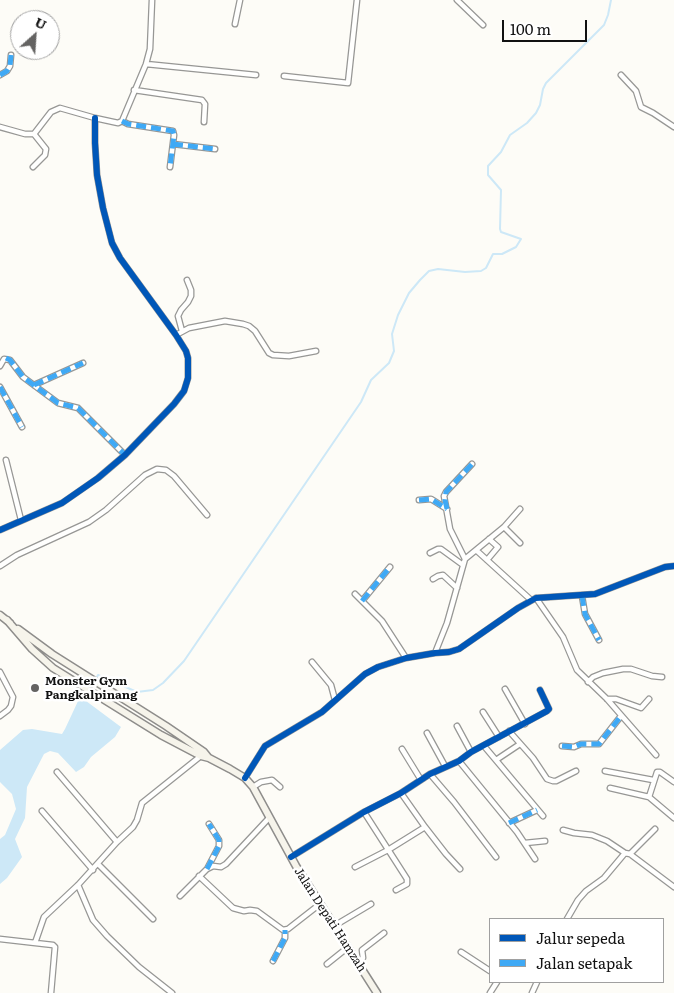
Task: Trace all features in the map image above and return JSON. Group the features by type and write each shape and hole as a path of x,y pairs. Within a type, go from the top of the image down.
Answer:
{"main road":[{"name":"Jalan Depati Hamzah","path":"0,615 52,654 103,685 202,754"},
{"name":"Jalan Depati Hamzah","path":"7,620 45,662 86,690 161,735 202,754 245,778 252,787 291,857 377,993"}],"street":[{"path":"122,121 126,116 150,49 152,0"},
{"path":"235,24 240,0"},
{"path":"284,76 348,84 356,0"},
{"path":"457,0 483,25"},
{"path":"0,75 7,71 11,60"},
{"path":"146,64 256,75"},
{"path":"621,75 636,91 641,107 674,127"},
{"path":"134,90 202,100 205,104 204,122"},
{"path":"34,134 55,109 64,109 95,118 173,131 170,166"},
{"path":"0,530 68,500 98,478 125,454 174,404 184,391 188,378 188,358 176,335 120,258 112,243 97,175 95,118"},
{"path":"0,127 25,134 34,134"},
{"path":"34,134 46,149 45,155 34,167"},
{"path":"173,144 215,149"},
{"path":"182,331 178,316 191,296 187,280"},
{"path":"176,335 182,331 225,321 236,322 249,326 255,331 269,353 274,355 289,356 316,351"},
{"path":"0,366 4,359 10,360 23,377 58,403 78,408 125,454"},
{"path":"34,385 82,363"},
{"path":"0,387 22,427"},
{"path":"6,460 21,520"},
{"path":"464,562 450,529 444,500 446,492 472,464"},
{"path":"0,566 17,555 89,522 106,510 145,475 157,470 166,470 174,476 208,515"},
{"path":"419,500 431,499 447,509"},
{"path":"435,653 447,623 464,562 504,527 520,509"},
{"path":"504,527 520,543"},
{"path":"487,560 498,547 489,539"},
{"path":"430,553 441,549 464,562"},
{"path":"476,550 533,599 563,637 577,670 607,699 656,755"},
{"path":"245,778 265,746 322,712 364,674 406,658 459,649 533,599 595,594 665,567 674,566"},
{"path":"362,601 390,568"},
{"path":"433,579 443,575 457,588"},
{"path":"355,594 389,630 406,658"},
{"path":"582,596 585,614 599,640"},
{"path":"312,662 331,685 335,700"},
{"path":"588,682 593,677 603,673 623,669 631,669 652,676 662,677"},
{"path":"0,672 13,697 11,706 0,716"},
{"path":"505,689 524,724"},
{"path":"291,857 364,812 401,793 430,774 459,761 471,752 524,724 549,708 540,690"},
{"path":"607,699 616,699 641,708 649,699"},
{"path":"483,712 499,737"},
{"path":"562,746 574,747 580,744 599,744 621,716"},
{"path":"457,726 471,752"},
{"path":"508,731 547,779 553,781 576,771"},
{"path":"427,733 445,766"},
{"path":"496,760 520,744"},
{"path":"484,746 542,816"},
{"path":"402,749 421,780"},
{"path":"34,943 44,917 93,870 133,827 142,803 202,754"},
{"path":"459,761 535,859"},
{"path":"605,771 653,780"},
{"path":"58,772 117,842"},
{"path":"649,797 655,774 660,772 674,782"},
{"path":"430,774 496,856"},
{"path":"252,787 261,782 272,780 280,787"},
{"path":"610,788 649,797 674,818"},
{"path":"401,793 425,827 460,869"},
{"path":"509,824 537,810"},
{"path":"42,811 93,870"},
{"path":"364,812 407,879 407,884 396,890"},
{"path":"180,896 207,869 213,866 224,866 269,818"},
{"path":"207,869 219,846 219,840 209,824"},
{"path":"355,867 388,850 425,827"},
{"path":"568,918 578,900 586,891 604,878 655,829"},
{"path":"563,830 592,835 615,846 628,853 674,887"},
{"path":"524,843 546,841"},
{"path":"98,864 153,919"},
{"path":"199,876 233,908 244,911 257,911 281,930 285,930 320,904"},
{"path":"78,884 93,920 139,967 172,993"},
{"path":"334,926 371,904"},
{"path":"273,961 285,938 285,930"},
{"path":"358,962 363,958 362,950 384,933"},
{"path":"0,939 53,945 55,947 51,993"},
{"path":"327,964 347,948"},
{"path":"462,952 489,970"}],"water":[{"path":"82,698 121,727 115,737 91,757 84,767 76,772 58,753 50,751 44,754 27,787 25,818 15,839 22,857 7,878 0,884 0,839 5,835 16,809 12,794 0,782 0,750 23,730 32,729 62,734 79,699"}],"waterway":[{"path":"84,700 98,675 137,692 153,690 163,683 184,661 361,402 371,380 389,363 394,351 392,334 398,315 409,293 420,280 429,271 438,269 465,272 481,271 486,268 493,254 502,254 516,247 521,239 501,232 501,190 488,175 488,166 501,152 510,135 527,123 536,113 546,83 604,25 611,0"}],"marked path":[{"path":"0,75 7,71 11,60"},
{"path":"122,121 128,124 173,131 170,167"},
{"path":"173,144 215,149"},
{"path":"6,358 10,360 23,377 58,403 78,408 125,455"},
{"path":"34,385 83,363"},
{"path":"0,387 22,427"},
{"path":"447,509 446,492 472,464"},
{"path":"419,500 431,499 447,509"},
{"path":"362,601 390,567"},
{"path":"582,596 585,614 599,640"},
{"path":"562,746 574,747 581,744 599,744 621,716"},
{"path":"509,823 537,810"},
{"path":"207,869 219,846 219,840 209,824"},
{"path":"273,961 285,938 285,930"}],"cycle path":[{"path":"0,530 62,503 98,478 125,455 174,404 184,391 188,378 186,351 120,258 112,243 97,175 95,118"},
{"path":"245,778 265,746 322,712 365,674 378,667 406,658 459,649 518,608 536,598 595,594 665,567 674,566"},
{"path":"291,857 430,774 459,761 471,752 547,711 549,709 540,690"}],"place":[{"name":"Monster Gym Pangkalpinang","path":"35,688"}]}
